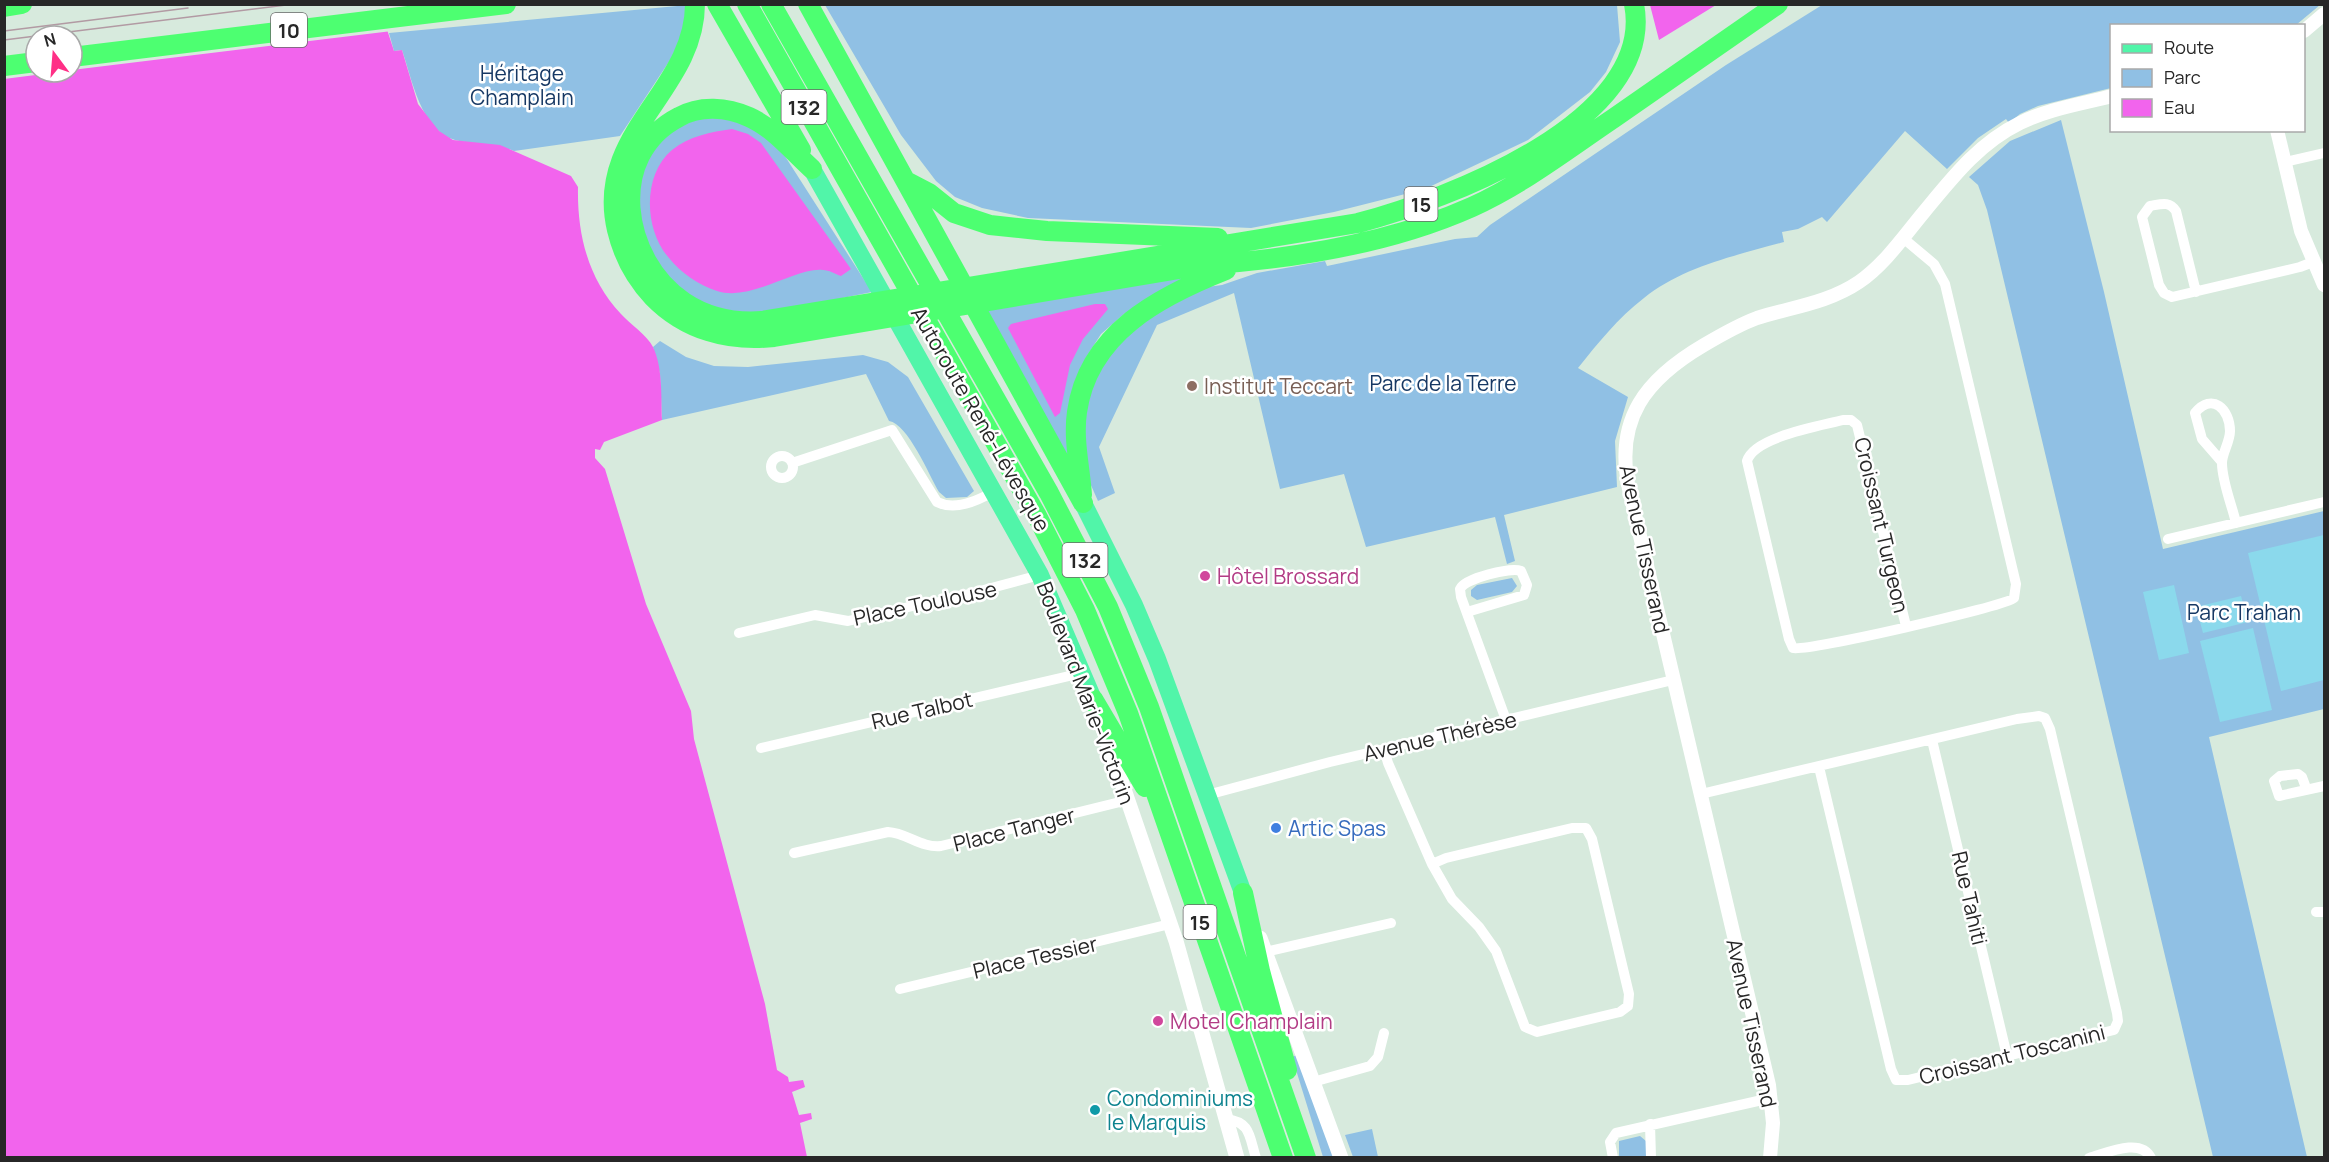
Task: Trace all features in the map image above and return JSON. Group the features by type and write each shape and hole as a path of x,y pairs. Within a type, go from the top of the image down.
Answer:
{"highway":[{"path":"4,7 22,4"},
{"name":"10","path":"84,56 506,4"},
{"path":"695,4 693,31 685,53 631,137 618,169 614,215 619,239 628,262 645,287 667,309 697,327 721,335 760,338 861,314 995,292 1203,265 1244,262 1398,234 1444,219 1490,198 1548,163 1778,4"},
{"path":"717,4 812,169"},
{"name":"Autoroute René-Lévesque","path":"747,4 1064,566 1114,677 1283,1158"},
{"name":"Autoroute René-Lévesque","path":"771,4 1049,493 1105,600 1152,715 1307,1158"},
{"path":"808,4 1083,503"},
{"name":"15","path":"1251,240 1336,228 1410,208 1474,182 1542,145 1591,110 1621,76 1635,41 1634,4"},
{"path":"4,66 24,64"},
{"path":"812,169 770,130 750,117 712,109 683,115 654,135 637,161 630,196 636,237 646,262 663,284 686,304 715,317 739,321 762,321 861,314"},
{"path":"906,181 929,193 954,213 990,225 1047,231 1251,240"},
{"path":"995,292 1251,240"},
{"path":"1083,503 1076,436 1077,411 1087,378 1100,354 1125,324 1150,305 1195,282 1244,262"},
{"path":"1093,699 1167,825"},
{"path":"1243,893 1307,1158"}],"main road":[{"name":"Boulevard Marie-Victorin","path":"812,169 1040,575 1083,673 1170,924 1237,1158"},
{"path":"1083,503 1134,605 1157,659 1341,1158"}],"street":[{"path":"2305,30 2325,14"},
{"name":"Avenue Tisserand","path":"1770,1158 1773,1132 1771,1098 1627,480 1625,450 1635,409 1655,380 1681,358 1748,321 1820,301 1849,288 1868,274 1903,238 1963,166 2005,131 2040,115 2110,97"},
{"path":"2277,132 2301,231 2325,285"},
{"path":"2284,162 2325,153"},
{"path":"2196,292 2176,211 2172,205 2165,203 2150,206 2142,217 2158,285 2164,293 2172,297 2196,292 2313,262"},
{"name":"Croissant Turgeon","path":"1903,238 1934,264 1945,284 2016,590 2014,598 2004,603 1906,626 1811,648 1793,648 1747,466 1751,453 1772,441 1801,430 1848,420 1857,425 1906,626"},
{"path":"2222,462 2202,439 2195,413 2199,408 2211,404 2219,404 2224,409 2230,430 2222,462 2236,523"},
{"path":"792,463 892,430 937,502 963,504 993,492"},
{"path":"2168,539 2325,502"},
{"path":"1467,612 1524,595 1527,589 1523,573 1512,570 1464,583 1460,593 1506,720"},
{"name":"Place Toulouse","path":"739,633 815,615 853,620 913,606 924,606 1040,575"},
{"name":"Rue Talbot","path":"761,748 1083,673"},
{"name":"Avenue Thérèse","path":"1207,795 1384,749 1673,680"},
{"name":"Croissant Toscanini","path":"1701,794 2034,716 2042,717 2047,721 2117,1013 2118,1024 2111,1032 1908,1080 1900,1081 1894,1077 1819,767"},
{"name":"Rue Tahiti","path":"1932,740 2007,1056"},
{"path":"1384,749 1432,864 1457,905 1493,945 1528,1030 1537,1032 1623,1011 1628,1006 1630,997 1627,983 1591,835 1586,828 1572,828 1446,858 1432,864"},
{"path":"2306,788 2325,786"},
{"name":"Place Tanger","path":"794,853 888,832 897,833 930,846 941,846 1128,800"},
{"path":"1265,952 1390,923"},
{"name":"Place Tessier","path":"900,989 1170,924"},
{"path":"1313,1082 1370,1066 1378,1057 1384,1033"},
{"path":"1613,1158 1610,1142 1613,1135 1650,1124 1771,1098"},
{"path":"1226,1119 1238,1121 1246,1126 1256,1158"},
{"path":"1650,1124 1651,1158"},
{"path":"2089,1158 2137,1147 2146,1149 2151,1158"}],"green space":[{"name":"Héritage Champlain","path":"688,5 686,30 676,51 620,136 514,151 455,140 443,135 426,115 419,102 402,50 394,51 389,33"},
{"path":"825,5 1617,5 1620,42 1606,72 1590,92 1528,140 1425,189 1334,212 1251,228 1028,218 982,208 955,197 936,181 901,135"},
{"name":"Parc de la Terre","path":"1822,5 2320,5 2297,24 2110,24 2110,88 2038,106 2020,114 2009,123 2006,119 1978,138 1947,169 1905,131 1827,222 1822,217 1798,229 1782,232 1784,242 1711,263 1659,287 1617,322 1578,368 1628,397 1615,441 1617,487 1504,515 1515,561 1507,564 1495,517 1366,547 1344,474 1280,489 1234,293 1157,325 1099,447 1115,493 1098,501 1090,483 1082,439 1091,383 1126,330 1199,288 1222,285 1257,273 1325,261 1327,266 1455,239 1477,237 1490,225 1726,65"},
{"path":"710,114 751,124 781,150 872,292 778,311 740,312 723,310 700,302 681,289 664,272 651,253 638,209 639,186 649,149 665,132"},
{"name":"Parc Trahan","path":"2061,120 2104,292 2163,549 2324,511 2324,709 2209,737 2307,1157 2213,1157 1987,210 1978,185 1969,177 2010,141"},
{"path":"1193,275 1124,314 1101,334 1085,359 1069,465 984,306"},
{"path":"660,341 686,357 714,366 748,367 863,355 888,362 908,377 974,491 967,497 946,498 939,492 911,440 896,424 889,421 866,374 662,420 660,374 653,347"},
{"path":"2324,535 2324,680 2281,691 2248,553"},
{"path":"1512,578 1517,586 1512,592 1477,600 1471,596 1471,590 1477,585"},
{"path":"2174,585 2189,653 2159,660 2143,592"},
{"name":"Parc Trahan","path":"2241,596 2248,622 2203,633 2196,607"},
{"path":"2253,628 2272,710 2220,722 2200,641"},
{"path":"1297,1055 1334,1157 1323,1157 1292,1057"},
{"path":"1372,1129 1378,1157 1353,1157 1345,1135"},
{"path":"1640,1136 1646,1141 1646,1157 1619,1157 1619,1141"}],"water":[{"path":"1651,4 1716,5 1659,40"},
{"path":"5,5 379,5 394,51 402,50 418,104 439,131 453,140 500,145 571,176 578,187 582,239 593,271 610,300 653,347 661,383 662,420 604,442 600,450 595,449 595,458 605,469 646,604 691,711 694,739 765,1004 777,1070 788,1077 789,1082 803,1080 805,1087 792,1092 799,1115 811,1113 812,1119 800,1123 807,1157 5,1158"},
{"path":"732,129 748,134 761,143 851,269 841,276 825,270 812,270 759,288 730,293 717,291 697,282 679,269 669,258 655,233 651,218 651,188 655,173 672,150 686,141 700,135"},
{"path":"1095,304 1105,304 1108,309 1083,339 1070,365 1060,413 1055,417 1008,328 1011,324"}],"pier":[{"path":"382,4 392,31 84,69 84,24 24,24 24,76 4,79 5,5"}],"tram line":[{"path":"84,30 294,4"},
{"path":"4,31 188,8"},
{"path":"4,40 24,38"}],"place":[{"name":"Institut Teccart","path":"1192,386"},
{"name":"Hôtel Brossard","path":"1205,576"},
{"name":"Artic Spas","path":"1276,828"},
{"name":"Motel Champlain","path":"1158,1021"},
{"name":"Condominiums le Marquis","path":"1095,1110"}]}
